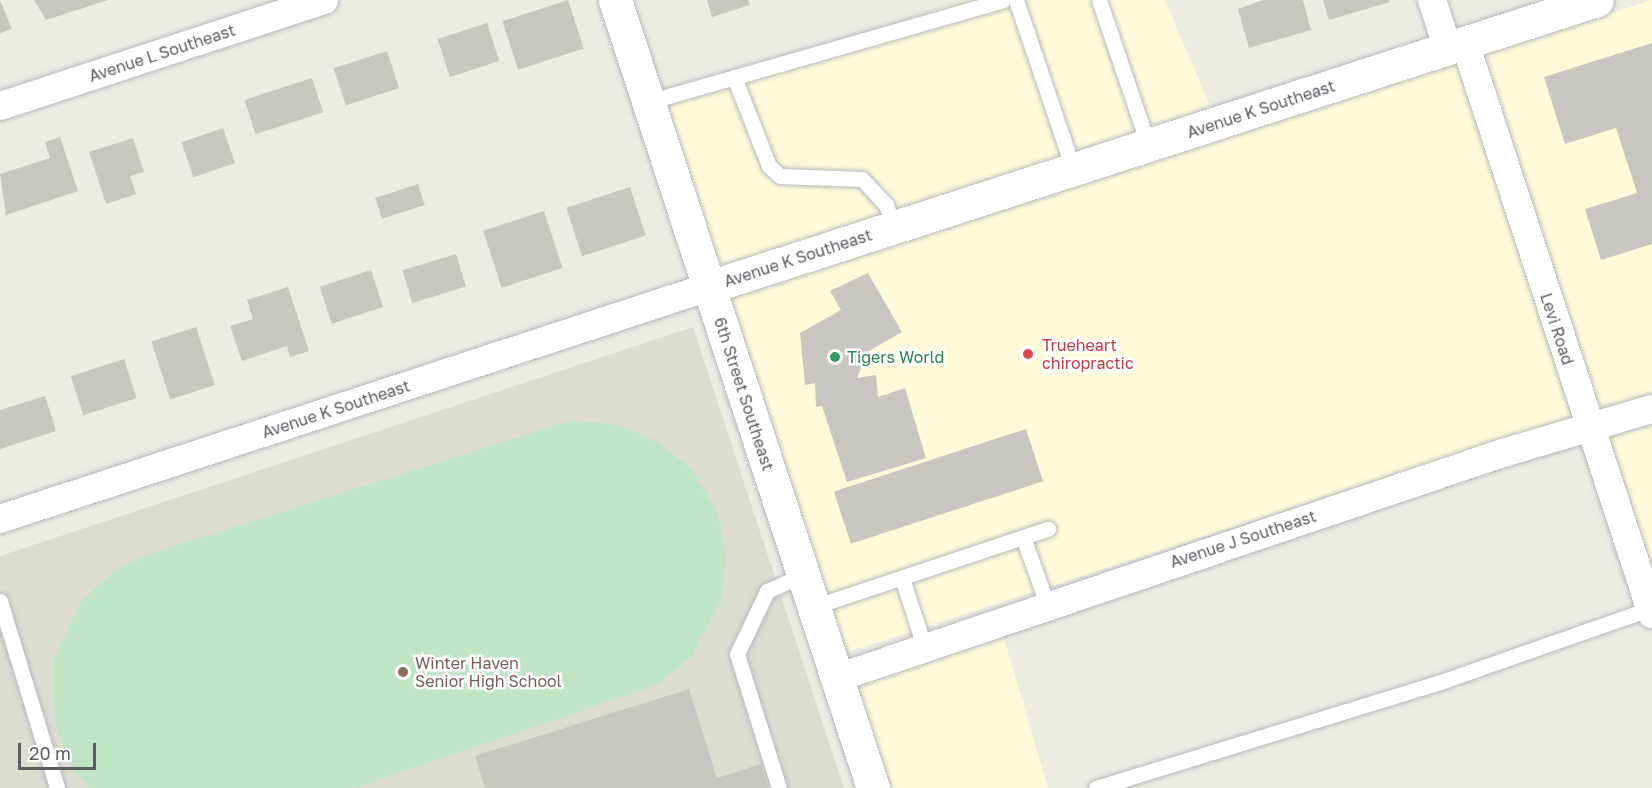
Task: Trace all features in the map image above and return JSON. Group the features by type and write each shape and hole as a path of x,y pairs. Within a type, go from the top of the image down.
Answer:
{"street":[{"name":"Avenue L Southeast","path":"0,106 324,0"},
{"name":"6th Street Southeast","path":"615,0 873,788"},
{"name":"Levi Road","path":"1432,0 1457,46 1651,610"},
{"name":"Avenue K Southeast","path":"0,519 1073,168 1597,0"},
{"name":"Avenue J Southeast","path":"837,678 1047,604 1589,427 1652,409"}],"lane":[{"path":"648,102 1003,0"},
{"path":"1016,0 1073,168"},
{"path":"1099,0 1148,144"},
{"path":"734,77 769,166 780,177 862,179 886,204 894,227"},
{"path":"813,607 1048,529"},
{"path":"1023,537 1047,604"},
{"path":"779,788 737,654 767,591 803,575"},
{"path":"902,578 924,646"},
{"path":"0,601 57,788"},
{"path":"1096,788 1436,683 1651,610"}],"shaded area":[{"path":"966,0 1165,0 1211,108 717,269 661,98"},
{"path":"1652,0 1652,393 1597,409 1482,54"},
{"path":"1457,62 1572,417 842,654 727,299"},
{"name":"Winter Haven Senior High School","path":"693,327 844,788 0,788 0,556"},
{"path":"1652,425 1652,572 1607,438"},
{"path":"1003,635 1048,788 887,788 854,688"}],"green space":[{"name":"Winter Haven Senior High School","path":"573,420 618,425 659,442 693,471 716,510 726,553 722,597 692,656 659,684 355,788 89,788 72,767 55,726 53,661 81,602 113,572 152,553"}],"building":[{"path":"0,0 12,29 0,33"},
{"path":"34,0 108,0 46,20"},
{"path":"568,0 584,49 518,70 502,21"},
{"path":"707,0 748,0 750,5 712,17"},
{"path":"1263,0 1303,0 1311,30 1249,48 1238,9"},
{"path":"1323,0 1389,0 1390,2 1329,20"},
{"path":"487,23 499,61 450,77 438,39"},
{"path":"1652,43 1652,244 1601,260 1585,209 1637,193 1616,128 1565,144 1544,77"},
{"path":"387,51 399,88 346,105 334,68"},
{"path":"312,78 323,112 256,134 244,100"},
{"path":"223,128 235,163 193,177 181,142"},
{"path":"60,137 78,191 6,215 0,174 50,158 45,142"},
{"path":"133,138 144,172 130,176 136,194 106,204 89,152"},
{"path":"418,184 425,205 382,219 375,198"},
{"path":"630,187 646,236 582,256 566,208"},
{"path":"544,211 563,268 502,288 483,231"},
{"path":"456,254 466,287 412,303 402,270"},
{"path":"371,270 383,307 332,324 320,287"},
{"path":"868,273 902,332 867,352 857,378 876,375 878,397 905,388 926,458 847,482 822,406 816,407 815,383 805,385 800,333 841,310 830,291"},
{"path":"288,287 309,351 290,357 287,346 242,361 230,326 253,319 247,300"},
{"path":"196,327 215,385 170,400 151,342"},
{"path":"124,359 137,398 83,415 71,376"},
{"path":"45,396 56,431 0,449 0,410"},
{"path":"1026,429 1043,481 851,544 834,491"},
{"path":"689,689 717,778 761,764 768,788 485,788 475,756"}],"place":[{"name":"Trueheart chiropractic","path":"1028,354"},
{"name":"Tigers World","path":"835,357"},
{"name":"Winter Haven Senior High School","path":"403,672"}]}
